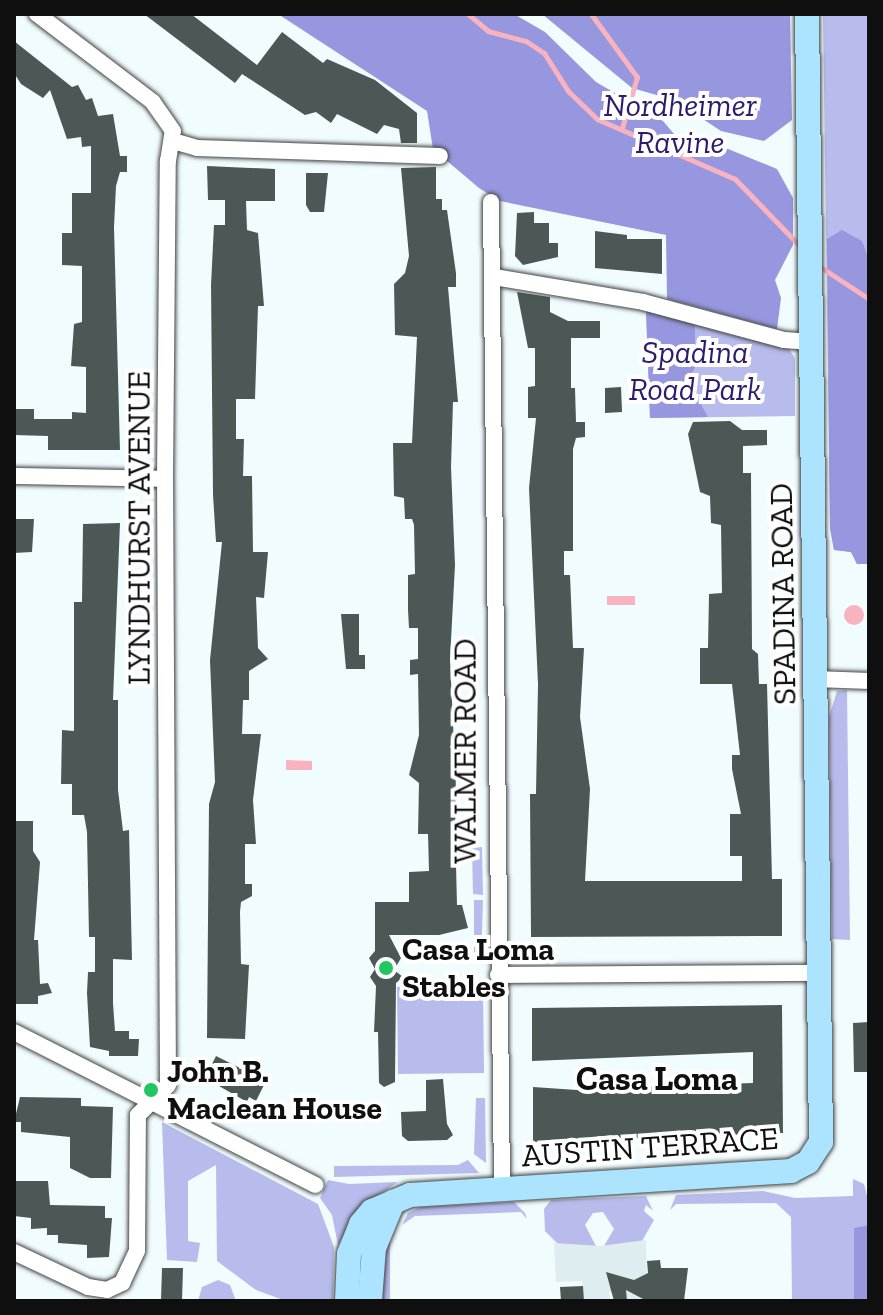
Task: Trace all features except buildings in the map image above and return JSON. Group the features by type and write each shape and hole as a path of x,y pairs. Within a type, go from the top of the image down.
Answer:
{"street":[{"path":"37,14 153,102 169,120 173,141 197,148 440,156"},
{"name":"SPADINA ROAD","path":"802,1167 817,1151 822,1131 807,14"},
{"name":"LYNDHURST AVENUE","path":"14,1252 88,1287 107,1290 122,1283 137,1251 138,1115 168,1085 165,479 168,161 173,141"},
{"name":"WALMER ROAD","path":"491,202 502,1188"},
{"path":"494,277 628,299 784,340 812,342"},
{"path":"14,476 165,479"},
{"path":"816,679 869,681"},
{"path":"498,975 820,973"},
{"path":"14,1032 315,1185"},
{"name":"AUSTIN TERRACE","path":"502,1188 802,1167"},
{"path":"347,1301 349,1254 361,1224 372,1211 429,1192 502,1188"},
{"path":"370,1301 374,1248 393,1202"}],"green space":[{"path":"823,14 869,14 869,564 857,564 851,552 834,550 830,528"},
{"name":"Spadina Road Park","path":"646,310 789,349 795,358 795,416 650,418"},
{"path":"847,690 850,940 832,939 829,717 837,691"},
{"path":"482,847 483,895 473,894 472,848"},
{"path":"474,900 483,900 481,961 464,960 474,953"},
{"path":"483,986 484,1073 398,1074 397,987"},
{"path":"476,1098 485,1098 486,1163 474,1154"},
{"path":"162,1122 318,1204 334,1247 333,1301 286,1301 256,1290 217,1261 216,1165 188,1181 188,1241 200,1243 197,1262 167,1260"},
{"path":"468,1160 479,1173 334,1177 334,1166 458,1165"},
{"path":"853,1179 864,1184 869,1203 869,1225 854,1229 854,1301 792,1301 791,1217 776,1203 676,1204 670,1210 676,1195 763,1191 795,1198 853,1196"},
{"path":"328,1180 349,1184 398,1182 360,1207 338,1245 332,1215 320,1198"},
{"path":"646,1196 653,1211 646,1205 644,1211 654,1220 642,1241 604,1246 614,1229 603,1212 593,1213 585,1225 596,1246 559,1245 545,1231 544,1209 551,1200"},
{"path":"514,1202 527,1219 521,1212 415,1216 402,1225 408,1213 420,1207"},
{"path":"402,1210 390,1241 390,1301 379,1301 380,1245"},
{"path":"218,1280 230,1285 236,1301 198,1301 202,1287"}],"shaded area":[{"name":"Nordheimer Ravine","path":"278,14 514,14 545,32 596,82 663,121 680,141 689,144 695,138 716,144 777,169 793,198 793,245 775,280 781,298 777,329 667,299 666,235 500,201 479,188 433,149 427,111"},
{"path":"542,14 790,14 792,120 764,141 721,131 674,100 632,88"},
{"path":"842,230 862,241 869,260 869,564 857,564 851,552 834,550 830,528 827,239"},
{"path":"646,310 695,324 695,368 687,379 708,417 650,418"},
{"path":"607,596 635,596 635,605 607,605"},
{"path":"854,605 861,608 864,615 861,622 854,625 847,622 844,615 847,608"},
{"path":"286,760 312,761 312,770 286,770"},
{"path":"869,1225 869,1301 854,1301 854,1228"},
{"path":"646,1240 647,1301 625,1301 623,1295 609,1292 610,1301 584,1301 582,1281 556,1282 554,1243 600,1246"}],"waterway":[{"path":"468,14 488,31 526,41 544,53 568,91 597,119 735,179 801,247"},
{"path":"591,14 637,77 622,128"},
{"path":"819,266 869,299"}],"place":[{"name":"Casa Loma Stables","path":"386,968"},
{"name":"John B. Maclean House","path":"151,1090"}],"district":[{"name":"Casa Loma","path":"657,1079"}]}
